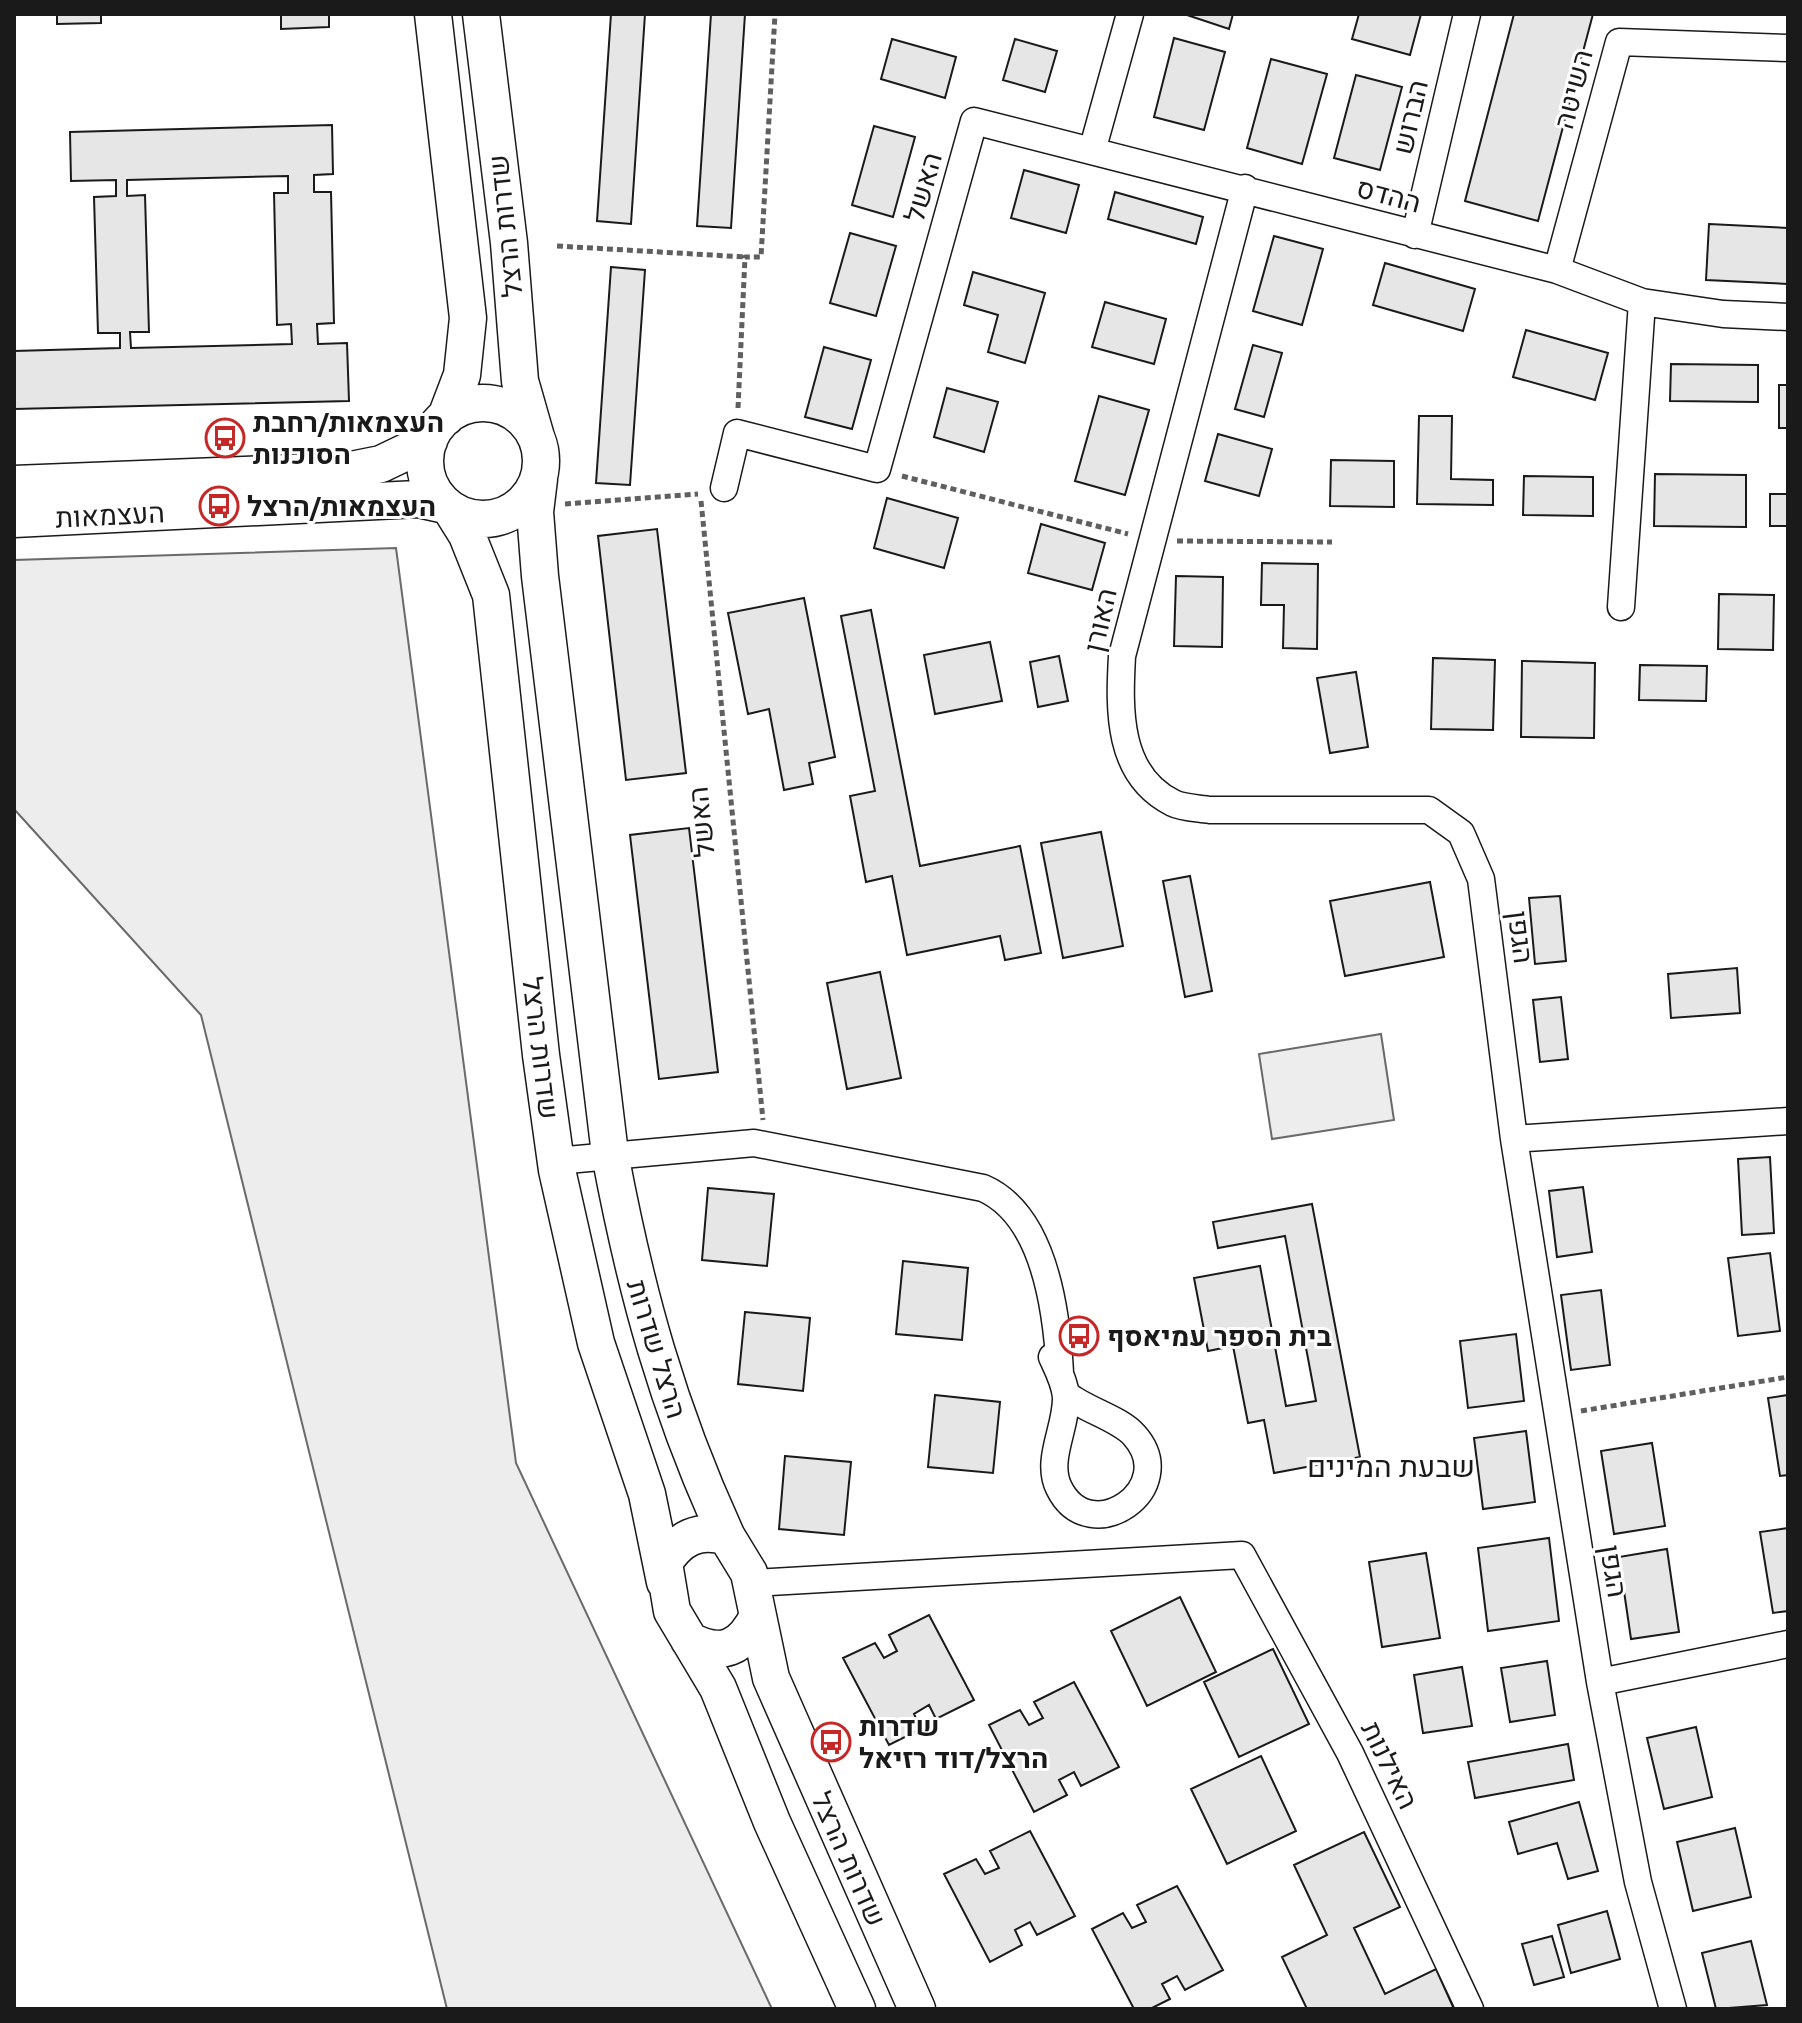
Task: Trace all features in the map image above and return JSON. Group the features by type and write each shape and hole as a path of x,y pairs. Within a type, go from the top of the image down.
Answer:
{"main road":[{"name":"שדרות הרצל","path":"433,14 468,318 462,375 437,429"},
{"name":"שדרות הרצל","path":"481,14 509,243 520,381 536,437"},
{"path":"496,404 526,422 536,437 541,465 537,493 503,516 486,520 448,508 427,475 437,429 461,407 496,404"},
{"name":"העצמאות","path":"14,484 346,471 381,464 437,429"},
{"name":"שדרות הרצל","path":"537,493 540,576 610,1154"},
{"name":"העצמאות","path":"14,519 418,499 448,508"},
{"name":"שדרות הרצל","path":"448,508 472,545 491,595 539,1040 556,1161 579,1275 615,1404 647,1494 665,1582"},
{"name":"הרצל שדרות","path":"610,1154 628,1249 653,1343 699,1479 727,1537"},
{"path":"709,1531 727,1537 737,1550 755,1599 750,1633 722,1650 708,1650 689,1640 672,1611 664,1563 674,1547 692,1535 709,1531"},
{"name":"שדרות הרצל","path":"755,1599 771,1678 917,2009"},
{"name":"שדרות הרצל","path":"689,1640 718,1688 772,1822 857,2009"}],"street":[{"path":"1092,151 1130,14"},
{"name":"הברוש","path":"1415,235 1467,14"},
{"name":"השיטה","path":"1557,270 1619,42 1788,48"},
{"name":"ההדס","path":"974,121 1557,270 1642,302 1723,314 1788,317"},
{"name":"האשל","path":"877,469 974,121"},
{"name":"האורן","path":"1245,188 1122,656 1119,706 1128,756 1149,787 1175,805 1210,810 1429,810"},
{"path":"1621,607 1642,302"},
{"path":"712,491 737,433 877,469"},
{"name":"הגפן","path":"1429,810 1461,833 1481,879 1514,1139 1600,1682 1638,1882 1673,2009"},
{"path":"1514,1139 1788,1121"},
{"path":"556,1161 710,1145 766,1145 959,1181 993,1192 1013,1228 1043,1335 1063,1383 1055,1462 1057,1485 1066,1499 1085,1511 1115,1512 1136,1499 1144,1484 1147,1467 1144,1451 1129,1431 1063,1383"},
{"name":"האילנות","path":"755,1599 1242,1555 1350,1753 1470,2009"},
{"path":"1600,1682 1788,1644"}],"path":[{"path":"557,246 761,257 775,14"},
{"path":"737,433 745,257"},
{"path":"877,469 1152,541 1332,542"},
{"path":"537,493 712,491"},
{"name":"האשל","path":"712,491 766,1145"},
{"path":"1556,1415 1788,1377"}],"shaded area":[{"path":"396,548 516,1463 772,2009 447,2009 201,1015 14,809 14,560"},
{"path":"1381,1034 1394,1120 1272,1139 1259,1054"}],"building":[{"path":"57,14 101,14 101,23 57,24"},
{"path":"281,14 329,14 329,27 281,29"},
{"path":"611,14 645,14 631,224 597,221"},
{"path":"711,14 745,14 731,228 697,226"},
{"path":"1184,14 1233,14 1229,29"},
{"path":"1359,14 1421,14 1410,55 1352,39"},
{"path":"1514,14 1593,14 1538,221 1465,201"},
{"path":"1174,38 1225,52 1204,130 1154,117"},
{"path":"892,39 956,57 945,98 881,79"},
{"path":"1015,39 1057,51 1045,92 1003,80"},
{"path":"1271,59 1327,74 1302,164 1247,148"},
{"path":"1356,75 1402,87 1380,170 1334,158"},
{"path":"332,125 333,174 314,175 314,192 331,192 334,323 317,324 318,344 347,343 349,401 14,409 14,351 120,348 120,333 98,333 94,197 116,196 116,180 71,181 70,132","holes":["288,176 288,193 274,193 277,325 291,324 292,344 131,348 130,332 149,332 145,195 127,196 127,180"]},
{"path":"874,126 915,137 893,217 852,205"},
{"path":"1024,170 1079,185 1066,233 1011,218"},
{"path":"1115,192 1203,217 1196,244 1108,219"},
{"path":"1709,224 1788,228 1788,284 1706,280"},
{"path":"850,233 896,246 876,316 830,303"},
{"path":"1274,236 1323,249 1302,325 1253,311"},
{"path":"1385,263 1475,289 1463,331 1373,305"},
{"path":"611,267 645,270 630,485 596,483"},
{"path":"973,272 1045,293 1025,363 988,352 998,315 964,305"},
{"path":"1105,302 1166,319 1154,364 1092,347"},
{"path":"1526,330 1608,353 1595,400 1513,377"},
{"path":"1253,345 1282,353 1264,417 1235,409"},
{"path":"824,347 871,360 852,429 805,417"},
{"path":"1671,364 1758,365 1758,402 1670,401"},
{"path":"1779,385 1788,385 1788,428 1779,428"},
{"path":"947,388 998,402 984,452 934,437"},
{"path":"1099,396 1149,410 1125,495 1075,481"},
{"path":"1419,416 1452,416 1451,479 1493,480 1493,505 1417,504"},
{"path":"1218,434 1272,449 1259,496 1205,481"},
{"path":"1331,460 1394,461 1394,507 1330,506"},
{"path":"1655,474 1746,475 1746,527 1654,526"},
{"path":"1524,476 1593,477 1593,516 1523,515"},
{"path":"1770,494 1788,494 1788,526 1770,526"},
{"path":"887,498 958,518 944,568 874,548"},
{"path":"1041,524 1105,543 1092,590 1028,573"},
{"path":"657,529 686,773 626,780 598,536"},
{"path":"1262,563 1318,564 1317,649 1283,648 1284,605 1261,605"},
{"path":"1176,576 1223,577 1222,647 1174,646"},
{"path":"1719,594 1774,595 1773,650 1718,649"},
{"path":"804,598 835,757 809,763 813,784 784,790 769,709 748,714 728,613"},
{"path":"871,610 920,866 1020,846 1041,953 1005,960 1000,936 907,955 892,876 866,882 850,796 875,791 841,616"},
{"path":"990,642 1002,701 935,714 924,655"},
{"path":"1059,656 1068,701 1038,707 1030,662"},
{"path":"1433,658 1495,660 1493,730 1431,729"},
{"path":"1522,661 1595,663 1594,738 1521,737"},
{"path":"1640,665 1707,666 1706,701 1639,700"},
{"path":"1356,672 1368,747 1330,753 1317,678"},
{"path":"689,828 718,1072 659,1079 630,835"},
{"path":"1101,832 1123,946 1063,958 1041,843"},
{"path":"1190,876 1212,991 1185,997 1163,881"},
{"path":"1430,882 1444,957 1345,976 1330,901"},
{"path":"1560,896 1566,961 1535,964 1529,898"},
{"path":"1737,968 1740,1013 1671,1018 1668,974"},
{"path":"880,972 901,1078 847,1089 827,983"},
{"path":"1561,997 1568,1059 1540,1062 1533,1000"},
{"path":"1770,1157 1774,1233 1742,1235 1738,1159"},
{"path":"1583,1187 1592,1252 1557,1257 1549,1191"},
{"path":"708,1188 774,1194 767,1266 702,1260"},
{"path":"1312,1204 1360,1457 1274,1473 1264,1420 1248,1423 1233,1346 1208,1351 1194,1278 1260,1266 1286,1406 1316,1401 1285,1236 1218,1248 1213,1222"},
{"path":"1770,1253 1780,1331 1738,1336 1728,1258"},
{"path":"903,1261 968,1268 962,1340 896,1334"},
{"path":"1601,1290 1610,1365 1571,1370 1561,1295"},
{"path":"745,1312 810,1318 803,1391 738,1384"},
{"path":"1516,1334 1524,1401 1468,1408 1460,1341"},
{"path":"935,1395 1000,1402 993,1473 928,1467"},
{"path":"1788,1395 1788,1475 1780,1476 1768,1398"},
{"path":"1526,1431 1535,1502 1483,1509 1474,1438"},
{"path":"1652,1443 1665,1526 1614,1534 1601,1451"},
{"path":"785,1456 851,1462 844,1535 779,1529"},
{"path":"1788,1528 1788,1611 1773,1613 1760,1532"},
{"path":"1549,1538 1559,1621 1488,1631 1478,1548"},
{"path":"1667,1549 1679,1632 1631,1639 1619,1557"},
{"path":"1426,1553 1440,1638 1382,1647 1369,1562"},
{"path":"1180,1597 1216,1672 1147,1706 1111,1631"},
{"path":"929,1615 974,1700 936,1719 929,1705 914,1714 921,1729 889,1745 843,1658 875,1643 884,1658 897,1651 889,1635"},
{"path":"1273,1649 1309,1724 1239,1757 1204,1682"},
{"path":"1547,1661 1555,1715 1510,1722 1501,1668"},
{"path":"1462,1667 1472,1726 1423,1733 1414,1675"},
{"path":"1074,1682 1119,1767 1081,1786 1074,1772 1059,1780 1067,1795 1034,1812 989,1725 1020,1710 1029,1725 1043,1718 1034,1702"},
{"path":"1696,1727 1712,1797 1664,1809 1647,1738"},
{"path":"1568,1744 1574,1780 1475,1798 1468,1762"},
{"path":"1261,1756 1296,1831 1227,1864 1191,1789"},
{"path":"1579,1802 1598,1871 1568,1879 1557,1843 1518,1854 1509,1822"},
{"path":"1735,1828 1751,1897 1693,1911 1677,1842"},
{"path":"1030,1831 1075,1916 1037,1935 1030,1922 1015,1930 1022,1945 990,1962 944,1874 976,1859 985,1874 999,1868 990,1851"},
{"path":"1364,1832 1400,1907 1354,1928 1385,1994 1436,1969 1454,2009 1307,2009 1282,1957 1327,1935 1294,1865"},
{"path":"1177,1886 1223,1970 1185,1990 1177,1976 1162,1984 1170,1999 1150,2009 1134,2009 1092,1929 1123,1913 1132,1928 1146,1922 1137,1905"},
{"path":"1607,1911 1620,1959 1571,1973 1558,1925"},
{"path":"1552,1936 1564,1977 1534,1985 1522,1944"},
{"path":"1751,1941 1767,2005 1716,2009 1702,1953"}],"place":[{"name":"העצמאות/רחבת הסוכנות","path":"225,438"},
{"name":"העצמאות/הרצל","path":"219,506"},
{"name":"בית הספר עמיאסף","path":"1079,1336"},
{"name":"שדרות הרצל/דוד רזיאל","path":"831,1742"}],"district":[{"name":"שבעת המינים","path":"1391,1466"}]}
